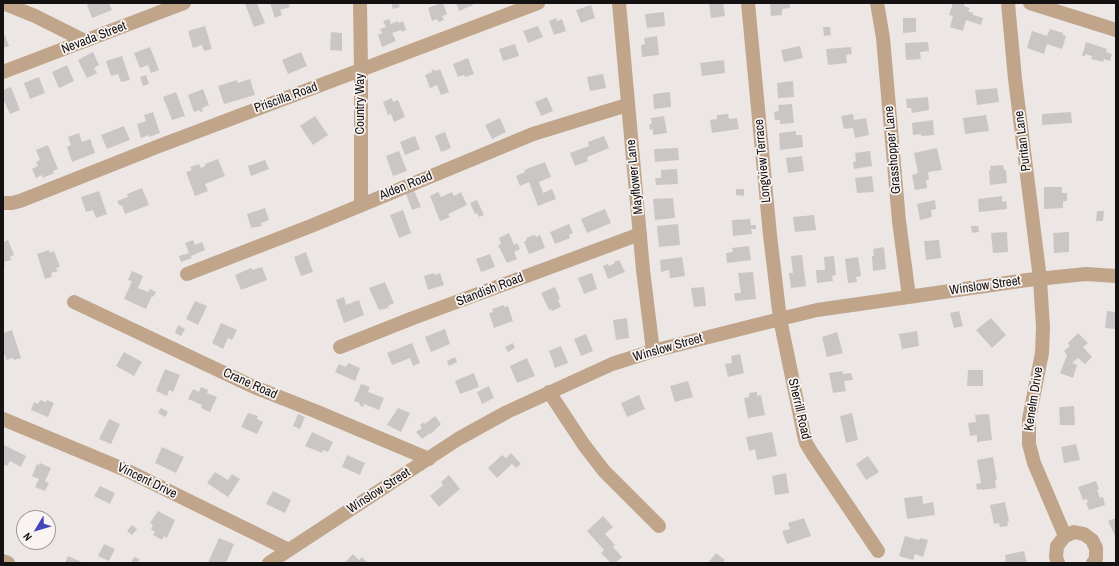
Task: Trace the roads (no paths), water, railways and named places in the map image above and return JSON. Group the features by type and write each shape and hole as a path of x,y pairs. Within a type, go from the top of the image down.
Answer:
{"street":[{"path":"3,3 34,16 85,41"},
{"name":"Nevada Street","path":"3,72 184,3"},
{"name":"Country Way","path":"360,3 362,70 361,204"},
{"name":"Priscilla Road","path":"3,203 20,201 159,146 538,3"},
{"name":"Mayflower Lane","path":"619,3 643,270 653,351"},
{"name":"Longview Terrace","path":"748,3 770,235 780,318"},
{"name":"Grasshopper Lane","path":"877,3 883,38 899,221 909,297"},
{"name":"Puritan Lane","path":"1008,3 1015,79 1040,279"},
{"path":"1030,3 1116,30"},
{"name":"Alden Road","path":"188,274 311,226 532,134 627,105"},
{"name":"Standish Road","path":"340,347 421,315 640,234"},
{"name":"Winslow Street","path":"269,563 458,439 507,412 612,364 653,351 780,318 817,310 1040,279 1086,274 1116,276"},
{"name":"Kenelm Drive","path":"1040,279 1043,340 1042,353 1029,419 1029,444 1034,463 1065,536"},
{"name":"Crane Road","path":"74,302 254,387 428,459"},
{"name":"Sherrill Road","path":"780,318 806,443 878,551"},
{"path":"549,392 584,445 604,471 659,526"},
{"name":"Vincent Drive","path":"3,419 128,471 289,550"},
{"path":"1058,563 1056,557 1057,546 1065,536 1074,532 1084,534 1092,540 1096,548 1096,559 1093,563"},
{"path":"3,561 8,563"}]}
